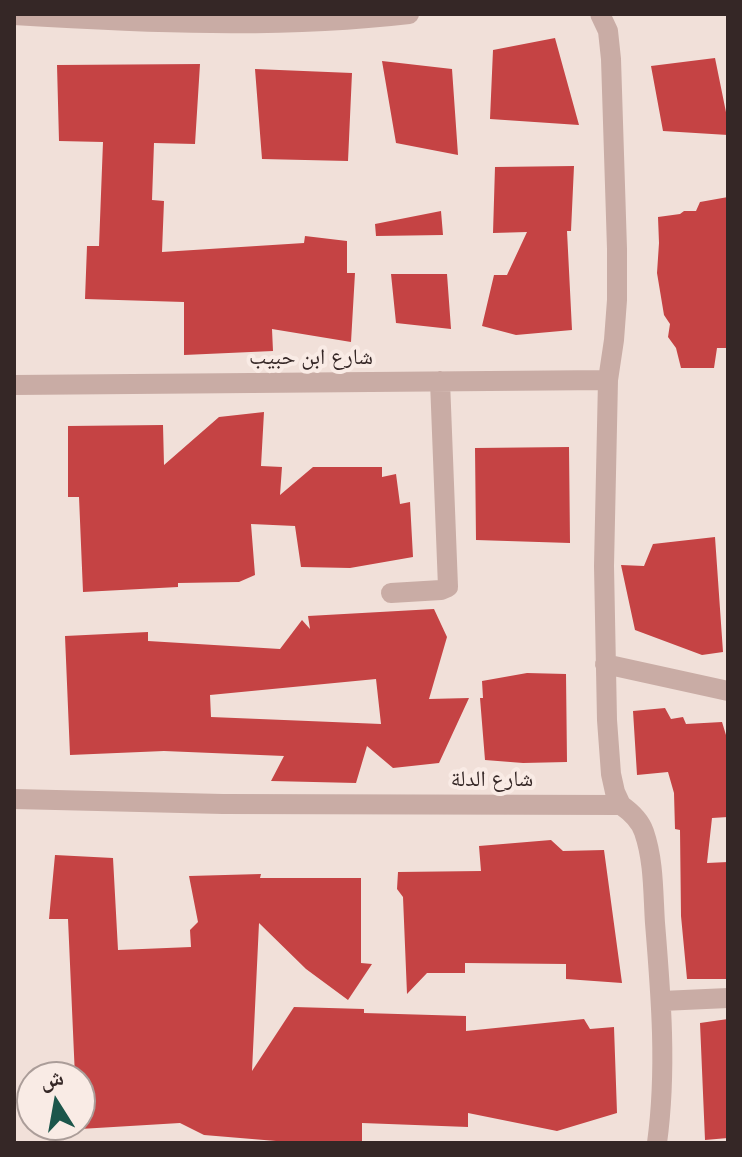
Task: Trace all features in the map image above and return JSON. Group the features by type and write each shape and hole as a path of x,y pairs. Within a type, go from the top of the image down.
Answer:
{"street":[{"path":"14,15 109,21 292,23 409,14"},
{"path":"600,14 608,31 611,59 617,235 617,300 608,380 605,664 611,774 615,792 621,805 633,814 643,829 650,856 662,1001 661,1112 657,1143"},
{"name":"شارع ابن حبيب","path":"14,385 608,380"},
{"path":"391,593 448,587 440,381"},
{"path":"605,664 728,691"},
{"name":"شارع الدلة","path":"14,799 223,804 621,805"},
{"path":"662,1001 728,998"}],"building":[{"path":"555,38 579,125 490,119 493,50"},
{"path":"715,58 728,135 663,131 651,66"},
{"path":"382,61 452,69 458,155 396,143"},
{"path":"200,64 195,144 154,143 152,200 164,201 162,252 304,243 305,236 347,241 347,273 355,273 351,342 272,329 273,351 184,355 184,302 85,299 87,246 99,246 103,142 59,141 57,65"},
{"path":"255,69 352,73 348,161 262,159"},
{"path":"574,166 571,231 567,231 572,330 516,335 482,326 494,275 507,275 527,232 493,233 495,167"},
{"path":"728,197 728,348 717,348 714,368 681,368 676,348 668,337 670,324 664,315 657,273 658,217 696,211 700,202"},
{"path":"441,211 443,235 376,236 375,224"},
{"path":"391,274 447,274 451,329 396,323"},
{"path":"264,412 261,466 282,467 280,495 313,467 382,467 382,477 396,474 400,504 410,502 413,557 350,568 301,567 295,526 251,524 255,575 239,582 178,583 178,587 83,592 79,497 68,497 68,426 163,425 164,465 219,417"},
{"path":"569,447 570,543 476,540 475,448"},
{"path":"715,537 723,652 702,655 635,630 621,565 644,566 653,544"},
{"path":"434,609 447,637 429,699 469,698 439,763 393,768 367,746 356,783 271,781 284,756 164,751 70,755 65,636 148,632 148,641 280,649 302,620 310,629 308,616","holes":["376,679 381,724 211,717 210,695"]},
{"path":"527,673 566,674 567,762 485,760 480,698 483,698 482,681"},
{"path":"665,708 671,719 683,717 686,724 722,722 728,736 728,817 712,818 707,863 728,862 728,979 687,979 681,916 680,830 675,829 674,793 668,772 637,775 633,711"},
{"path":"551,840 563,851 604,850 622,983 566,979 566,964 465,963 465,973 427,973 407,994 403,897 397,889 398,872 481,871 479,846"},
{"path":"55,855 113,858 118,950 191,947 190,930 198,922 189,876 261,874 260,878 361,878 361,963 372,964 348,1000 306,969 259,923 252,1071 294,1007 466,1016 466,1031 584,1019 590,1029 614,1027 617,1113 557,1131 468,1113 468,1127 362,1123 362,1143 300,1143 204,1135 180,1123 96,1128 96,1061 74,1061 68,919 49,919"},
{"path":"728,1019 728,1138 705,1140 700,1023"}]}
